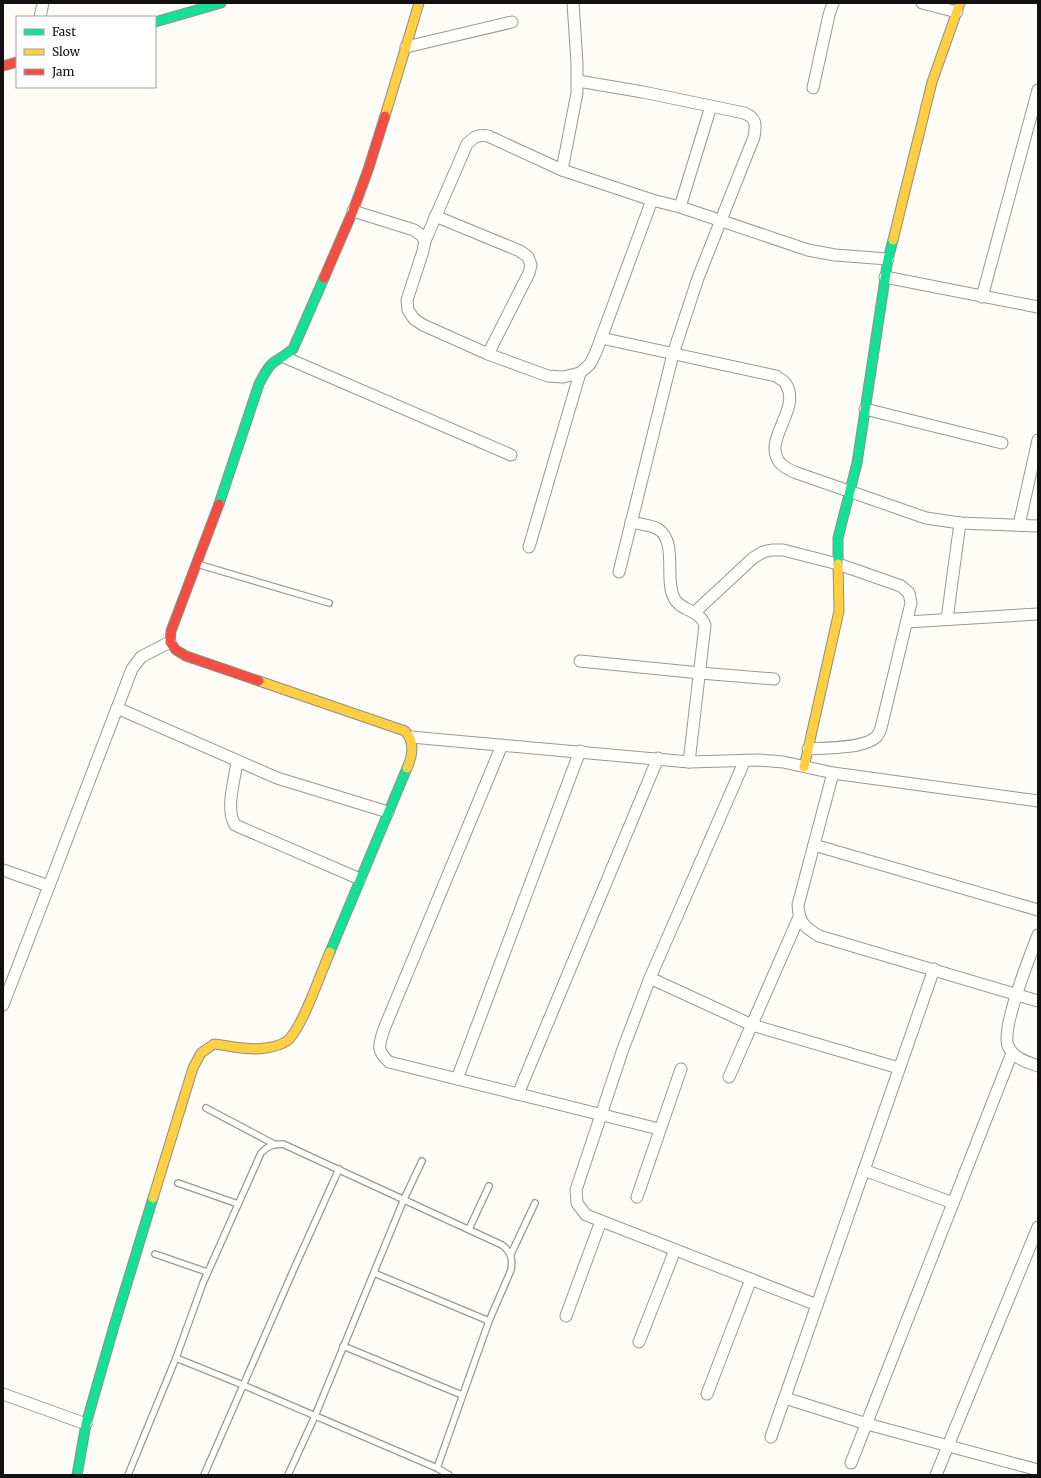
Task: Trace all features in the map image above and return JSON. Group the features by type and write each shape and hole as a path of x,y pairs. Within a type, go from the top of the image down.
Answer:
{"main road":[{"path":"156,22 221,3"},
{"path":"77,1475 86,1424 114,1326 193,1068 201,1053 214,1044 262,1050 279,1046 293,1033 303,1016 409,764 413,746 411,737 405,731 394,726 331,707 186,656 176,650 170,642 171,630 217,509 259,384 273,362 284,357 293,349 298,340 353,211 368,170 420,3"},
{"path":"804,767 839,611 840,597 837,557 838,538 857,463 888,258 932,82 958,8"},
{"path":"3,66 16,62"}],"street":[{"path":"40,16 43,3"},
{"path":"562,170 577,93 578,80 573,3"},
{"path":"813,88 833,3"},
{"path":"922,3 958,8"},
{"path":"406,47 512,22"},
{"path":"578,80 744,113 752,116 755,122 754,136 698,278 673,354 619,572"},
{"path":"982,296 1038,90"},
{"path":"680,207 711,106"},
{"path":"652,200 601,338 590,364 580,373 563,377 548,376 488,354 423,325 414,319 408,310 407,300 423,251 424,241 467,144 480,134 488,136 562,170 652,200 680,207 720,222 808,250 821,253 888,258"},
{"path":"353,211 414,230 422,235 424,241"},
{"path":"435,216 520,251 528,256 530,265 529,273 488,354"},
{"path":"885,277 1038,307"},
{"path":"601,338 776,376 786,383 790,394 788,410 775,442 776,455 781,464 794,472 926,518 960,523 1038,526"},
{"path":"284,357 511,455"},
{"path":"529,547 580,373"},
{"path":"865,409 1002,443"},
{"path":"1019,525 1038,440"},
{"path":"631,522 657,528 665,536 669,546 671,589 674,599 681,605 695,612 703,619 705,625 689,762"},
{"path":"947,619 960,523"},
{"path":"695,612 754,558 763,552 772,550 783,550 838,564 901,586 909,593 911,603 907,622 881,728 877,736 869,742 857,745 808,749"},
{"path":"907,622 1038,614"},
{"path":"3,1006 132,669 141,657 170,642"},
{"path":"580,661 700,673 774,678"},
{"path":"117,708 277,778 388,812"},
{"path":"411,737 658,758 689,762 745,760 783,762 833,773 1038,801"},
{"path":"502,745 384,1029 380,1044 382,1055 389,1062 601,1114 659,1130"},
{"path":"457,1079 580,751"},
{"path":"518,1094 658,758"},
{"path":"237,760 230,809 231,819 235,825 360,879"},
{"path":"745,760 650,978 623,1050 576,1190 577,1204 586,1215 817,1305"},
{"path":"729,1077 799,917 798,905 833,773"},
{"path":"814,845 1038,910"},
{"path":"3,870 49,886"},
{"path":"799,917 807,929 819,936 1038,1001"},
{"path":"1038,935 1017,994 1006,1035 1008,1046 1012,1053 1020,1059 1038,1066"},
{"path":"771,1437 934,969"},
{"path":"650,978 752,1024 899,1068"},
{"path":"851,1463 1012,1053"},
{"path":"637,1197 681,1069"},
{"path":"864,1170 953,1203"},
{"path":"566,1316 601,1221"},
{"path":"936,1475 1038,1227"},
{"path":"639,1342 676,1250"},
{"path":"707,1394 751,1279"},
{"path":"3,1394 86,1424"},
{"path":"785,1398 866,1424 1037,1471"}],"lane":[{"path":"197,564 329,603"},
{"path":"206,1108 274,1144"},
{"path":"128,1475 176,1358 207,1272 261,1153 266,1147 274,1144 283,1144 469,1229 502,1245 511,1254 511,1270 489,1321 437,1468"},
{"path":"288,1475 315,1416 404,1199 422,1161"},
{"path":"204,1475 339,1169"},
{"path":"178,1183 238,1204"},
{"path":"469,1229 489,1186"},
{"path":"511,1254 535,1203"},
{"path":"155,1254 207,1272"},
{"path":"374,1273 489,1321"},
{"path":"343,1346 462,1395"},
{"path":"176,1358 437,1468 448,1475"}],"traffic: fast":[{"path":"156,22 221,3"},
{"path":"838,564 838,538 857,463 888,259 893,240"},
{"path":"219,504 259,384 269,367 293,349 324,278"},
{"path":"330,952 407,768"},
{"path":"77,1475 86,1424 153,1198"}],"traffic: slow":[{"path":"385,116 419,3"},
{"path":"893,240 932,82 960,3"},
{"path":"804,767 839,611 838,564"},
{"path":"259,681 405,731 412,744 411,758 407,768"},
{"path":"153,1198 193,1068 201,1053 214,1044 247,1049 260,1049 277,1046 287,1041 293,1035 305,1013 330,952"}],"traffic: jam":[{"path":"3,66 16,62"},
{"path":"324,278 353,211 385,116"},
{"path":"219,504 171,631 170,642 176,650 186,656 259,681"}]}
